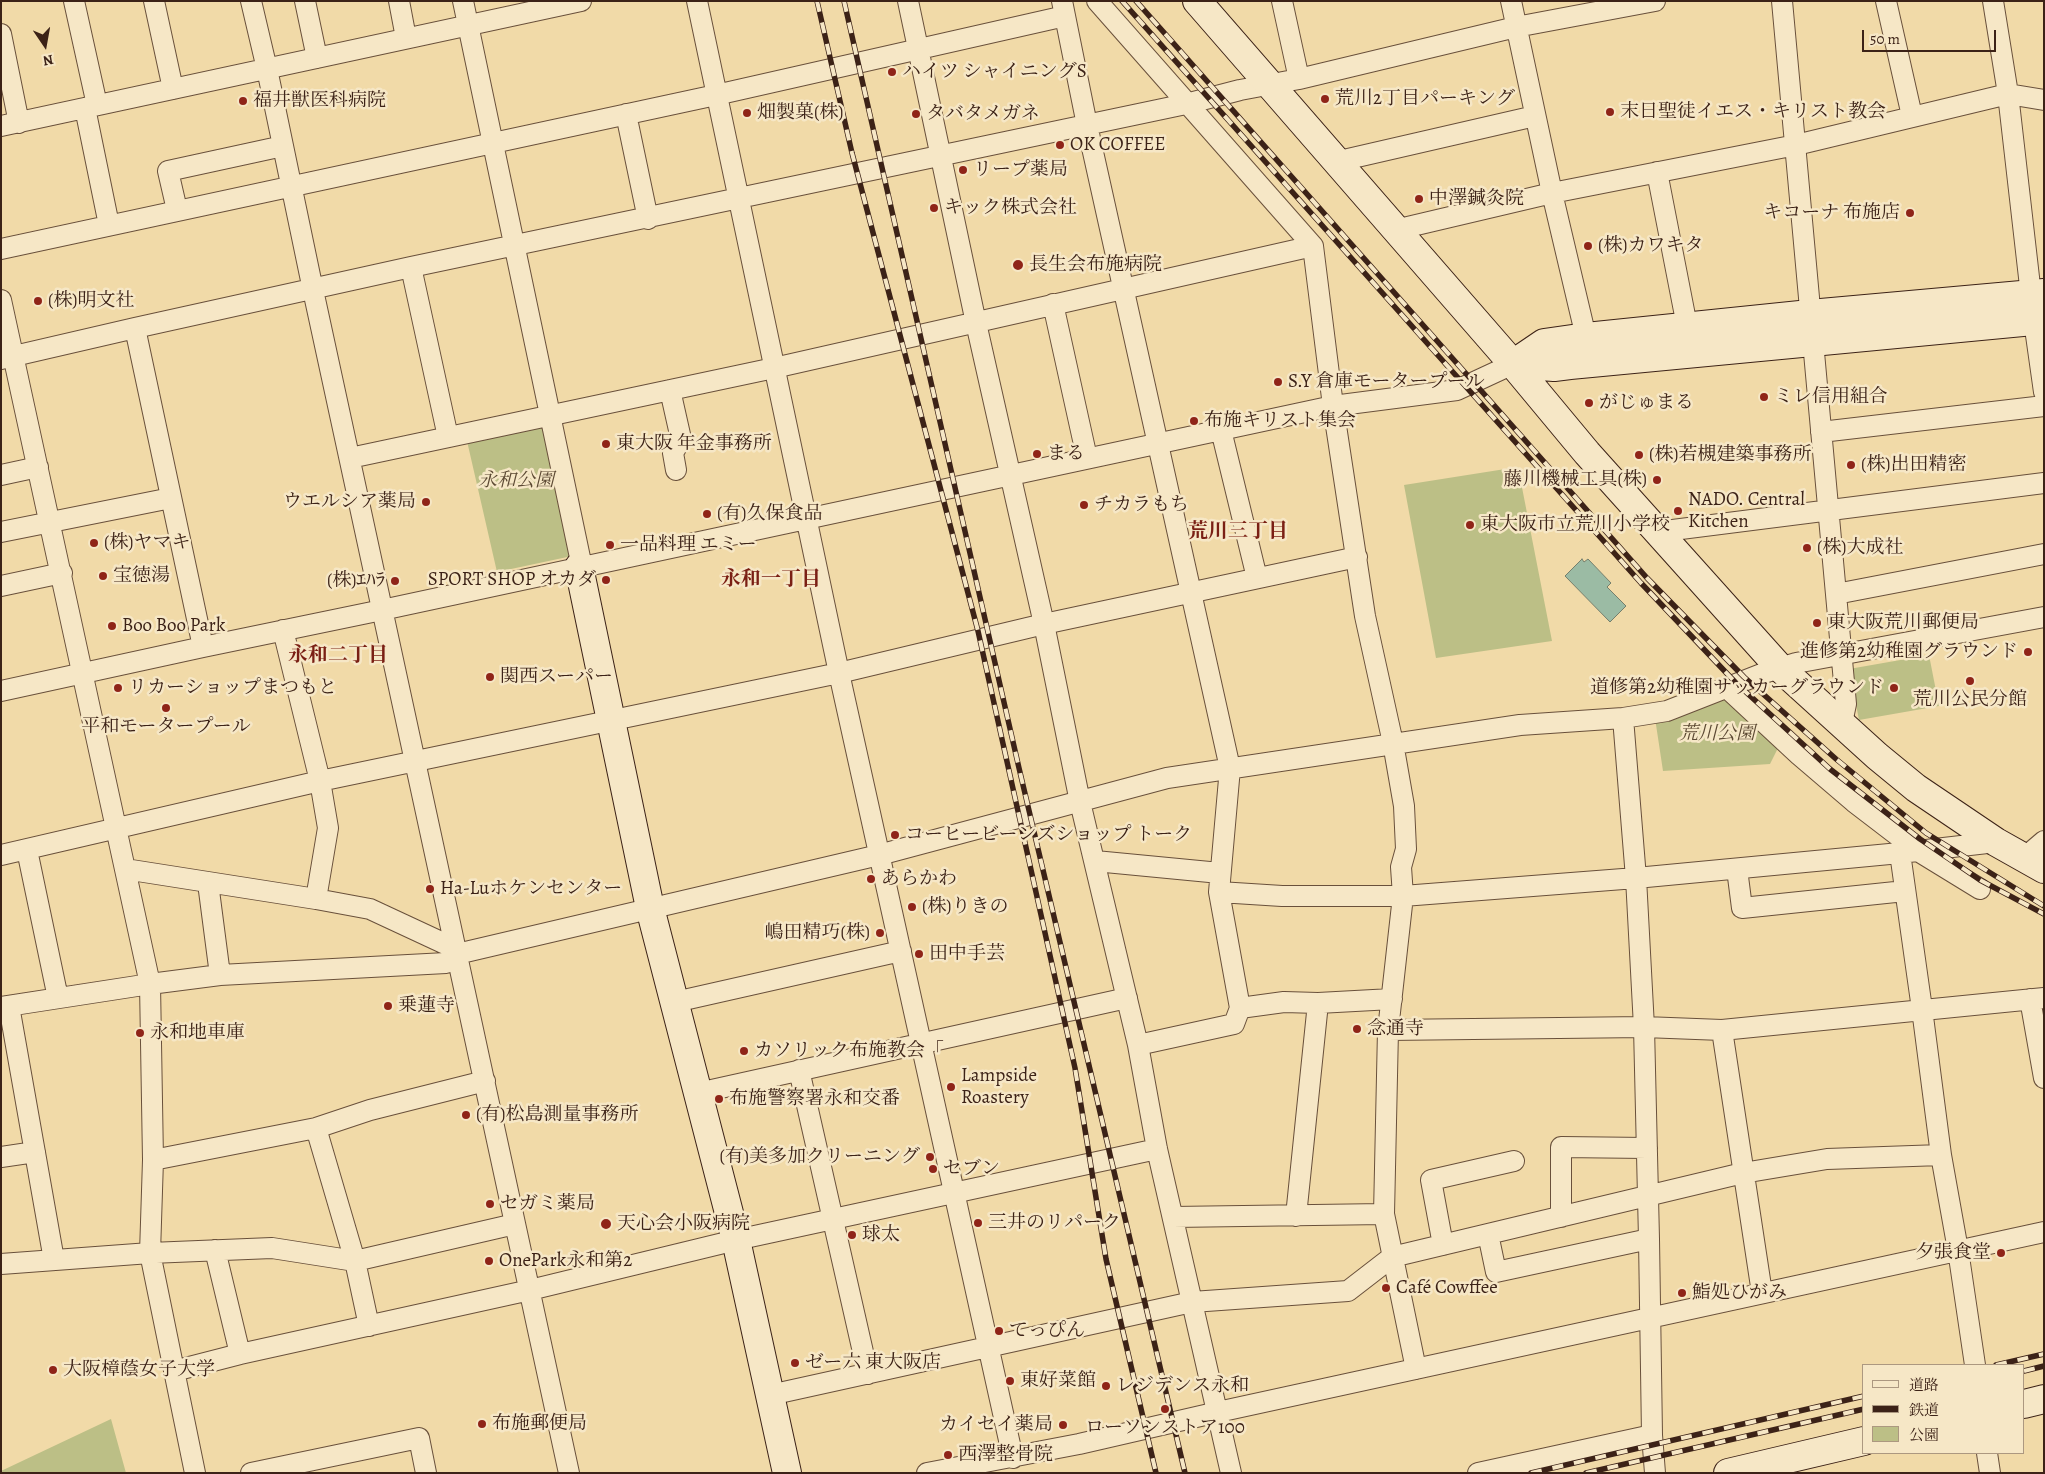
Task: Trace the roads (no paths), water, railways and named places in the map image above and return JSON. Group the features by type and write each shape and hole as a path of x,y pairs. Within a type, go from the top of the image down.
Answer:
{"street":[{"path":"74,1 109,225"},
{"path":"154,1 173,89"},
{"path":"251,1 569,1473"},
{"path":"305,1 317,58"},
{"path":"399,1 406,38"},
{"path":"463,1 650,908 736,1240 787,1473"},
{"path":"1,34 10,124 581,1"},
{"path":"697,1 839,673 1013,1458"},
{"path":"908,1 976,323 1044,624 1080,802 1138,1045 1157,1149 1231,1473"},
{"path":"1097,1 1312,246 1333,406 1365,616 1393,743 1404,806 1406,849 1401,867 1403,896 1388,1030 1384,1214 1416,1369"},
{"path":"1197,1 1335,162 1513,364 1587,452 1780,668 1877,756 1916,788 1996,842 2037,856"},
{"path":"1282,1 1299,79"},
{"path":"1511,1 1552,193 1586,337"},
{"path":"7,358 411,267 515,247 1186,104 1240,90 1299,79 1612,6 1656,1"},
{"path":"1782,1 1842,655 1846,704 1842,723"},
{"path":"1886,1 1912,116"},
{"path":"1993,1 2038,307 2044,392"},
{"path":"1,249 716,95 918,49 1063,9 1230,768 1220,882 1240,1008 1234,1024 1138,1045"},
{"path":"1395,230 1552,193 1796,145 2008,94 2044,100"},
{"path":"626,114 648,219"},
{"path":"1335,162 1535,116"},
{"path":"177,210 168,171 283,146"},
{"path":"1657,172 1687,326"},
{"path":"350,458 774,368 976,323 1124,287 1312,246"},
{"path":"411,267 448,437"},
{"path":"1,300 7,358 38,467 150,984 153,1160 150,1253 195,1473"},
{"path":"1053,304 1087,458"},
{"path":"1,691 1333,406 1457,390 1513,364 1544,343 1810,314 2038,307"},
{"path":"1513,364 1554,367 1813,342 2038,307"},
{"path":"135,328 203,647"},
{"path":"670,390 681,439 673,453 676,470"},
{"path":"1821,432 2044,406"},
{"path":"1221,430 1257,578"},
{"path":"1,475 38,467"},
{"path":"1657,532 1829,512 2044,483"},
{"path":"1,532 171,498"},
{"path":"1836,594 2044,554"},
{"path":"1,855 117,830 320,782 839,673 1044,624 1357,557"},
{"path":"1,586 62,573"},
{"path":"54,1260 35,1152 5,1007 220,975 446,963 456,951 880,855 1166,778 1520,725 1623,718 1667,711 1780,668 2044,617"},
{"path":"283,630 320,782 328,828 316,899"},
{"path":"1728,689 1909,852 1944,868 1980,889"},
{"path":"1623,718 1636,878 1644,1027 1652,1436 1655,1473"},
{"path":"1095,861 1220,882 1282,896 1403,896 1737,869 1996,842"},
{"path":"27,850 58,998"},
{"path":"1909,852 1905,891 1941,1155 1958,1250 1975,1364"},
{"path":"1737,869 1742,908 1905,891"},
{"path":"125,870 316,899 370,910 456,951"},
{"path":"208,883 220,975"},
{"path":"675,1002 901,951"},
{"path":"698,1093 1127,998"},
{"path":"1388,1030 1644,1027 1722,1030 2037,998 2044,1078"},
{"path":"1240,1008 1284,1002 1392,999"},
{"path":"1296,1216 1318,1002"},
{"path":"1722,1030 1762,1293"},
{"path":"798,1070 868,1374"},
{"path":"153,1160 316,1128 361,1113 485,1080"},
{"path":"316,1128 355,1260 369,1326"},
{"path":"1561,1217 1561,1147 1646,1148"},
{"path":"174,1372 240,1354 530,1290 736,1240 1157,1149"},
{"path":"1,1157 35,1152"},
{"path":"770,1395 1192,1302 1348,1291 1392,1257 1744,1173 1827,1159 1941,1155"},
{"path":"1443,1244 1431,1180 1514,1161"},
{"path":"1172,1217 1384,1214"},
{"path":"1,1264 150,1253 272,1248 355,1260 515,1224"},
{"path":"927,1473 1013,1458 2044,1232"},
{"path":"1488,1234 1496,1272 1649,1239"},
{"path":"215,1250 240,1354"},
{"path":"2025,1404 2044,1399"},
{"path":"1478,1473 1652,1436"},
{"path":"251,1473 419,1438 426,1473"},
{"path":"1728,1473 1862,1441"},
{"path":"1987,1454 1990,1473"}],"railway":[{"path":"817,1 852,153 978,631 1075,1068 1106,1259 1156,1473"},
{"path":"844,1 1019,768 1185,1473"},
{"path":"1122,1 1641,583 1735,682 1830,769 1920,839 1980,880 2044,914"},
{"path":"1136,1 1647,578 1744,677 1836,759 1926,833 2044,906"},
{"path":"2000,1364 2044,1354"},
{"path":"2025,1371 2044,1366"},
{"path":"1531,1473 1862,1396"},
{"path":"1586,1473 1862,1409"}],"place":[{"name":"ハイツ シャイニングS","path":"892,72"},
{"name":"荒川2丁目パーキング","path":"1325,99"},
{"name":"福井獣医科病院","path":"243,101"},
{"name":"末日聖徒イエス・キリスト教会","path":"1610,112"},
{"name":"畑製菓(株)","path":"747,113"},
{"name":"タバタメガネ","path":"916,114"},
{"name":"OK COFFEE","path":"1060,145"},
{"name":"リープ薬局","path":"963,170"},
{"name":"中澤鍼灸院","path":"1419,199"},
{"name":"キック株式会社","path":"934,208"},
{"name":"キコーナ 布施店","path":"1910,213"},
{"name":"(株)カワキタ","path":"1588,246"},
{"name":"長生会布施病院","path":"1018,265"},
{"name":"(株)明文社","path":"38,301"},
{"name":"S.Y 倉庫モータープール","path":"1278,382"},
{"name":"ミレ信用組合","path":"1764,397"},
{"name":"がじゅまる","path":"1589,403"},
{"name":"布施キリスト集会","path":"1194,421"},
{"name":"東大阪 年金事務所","path":"606,444"},
{"name":"まる","path":"1037,454"},
{"name":"(株)若槻建築事務所","path":"1639,455"},
{"name":"(株)出田精密","path":"1851,465"},
{"name":"藤川機械工具(株)","path":"1657,480"},
{"name":"ウエルシア薬局","path":"426,502"},
{"name":"チカラもち","path":"1084,505"},
{"name":"NADO. Central Kitchen","path":"1678,511"},
{"name":"(有)久保食品","path":"707,514"},
{"name":"東大阪市立荒川小学校","path":"1470,525"},
{"name":"(株)ヤマキ","path":"94,543"},
{"name":"一品料理 エミー","path":"610,545"},
{"name":"(株)大成社","path":"1807,548"},
{"name":"宝徳湯","path":"103,576"},
{"name":"SPORT SHOP オカダ","path":"606,580"},
{"name":"(株)ｴﾊﾗ","path":"395,581"},
{"name":"東大阪荒川郵便局","path":"1817,623"},
{"name":"Boo Boo Park","path":"112,626"},
{"name":"進修第2幼稚園グラウンド","path":"2028,652"},
{"name":"関西スーパー","path":"490,677"},
{"name":"荒川公民分館","path":"1970,681"},
{"name":"リカーショップまつもと","path":"118,688"},
{"name":"道修第2幼稚園サッカーグラウンド","path":"1894,688"},
{"name":"平和モータープール","path":"166,708"},
{"name":"コーヒービーンズショップ トーク","path":"895,835"},
{"name":"あらかわ","path":"871,879"},
{"name":"Ha-Luホケンセンター","path":"430,889"},
{"name":"(株)りきの","path":"912,907"},
{"name":"嶋田精巧(株)","path":"880,933"},
{"name":"田中手芸","path":"919,954"},
{"name":"乗蓮寺","path":"388,1006"},
{"name":"念通寺","path":"1357,1029"},
{"name":"永和地車庫","path":"140,1033"},
{"name":"カソリック布施教会「","path":"744,1051"},
{"name":"Lampside Roastery","path":"951,1087"},
{"name":"布施警察署永和交番","path":"719,1099"},
{"name":"(有)松島測量事務所","path":"466,1115"},
{"name":"(有)美多加クリーニング","path":"930,1157"},
{"name":"セブン","path":"933,1169"},
{"name":"セガミ薬局","path":"490,1204"},
{"name":"三井のリパーク","path":"978,1223"},
{"name":"天心会小阪病院","path":"606,1224"},
{"name":"球太","path":"852,1235"},
{"name":"夕張食堂","path":"2001,1253"},
{"name":"OnePark永和第2","path":"489,1261"},
{"name":"Café Cowffee","path":"1386,1288"},
{"name":"鮨処ひがみ","path":"1682,1293"},
{"name":"てっぴん","path":"999,1331"},
{"name":"ゼー六 東大阪店","path":"795,1363"},
{"name":"大阪樟蔭女子大学","path":"53,1370"},
{"name":"東好菜館","path":"1010,1381"},
{"name":"レジデンス永和","path":"1106,1386"},
{"name":"ローソンストア100","path":"1165,1409"},
{"name":"布施郵便局","path":"482,1424"},
{"name":"カイセイ薬局","path":"1063,1425"},
{"name":"西澤整骨院","path":"948,1455"}],"district":[{"name":"荒川三丁目","path":"1238,532"},
{"name":"永和一丁目","path":"771,580"},
{"name":"永和二丁目","path":"338,656"}],"park label":[{"name":"永和公園","path":"516,481"},
{"name":"荒川公園","path":"1717,734"}]}
